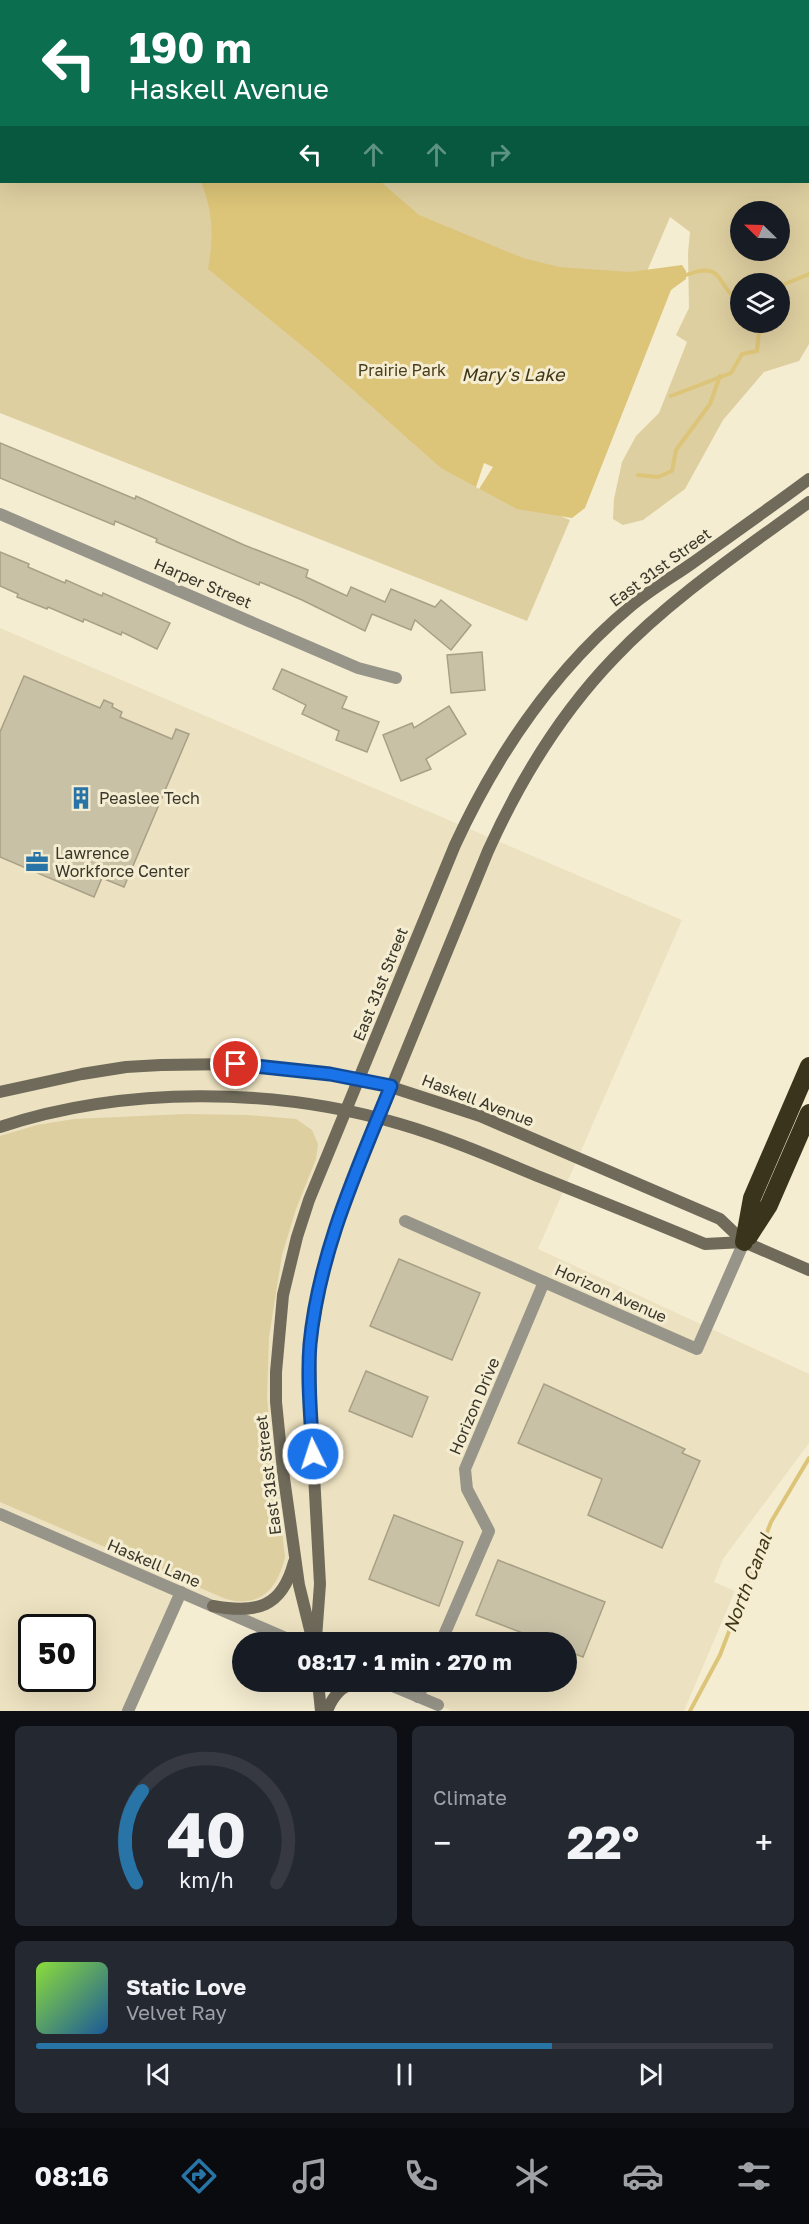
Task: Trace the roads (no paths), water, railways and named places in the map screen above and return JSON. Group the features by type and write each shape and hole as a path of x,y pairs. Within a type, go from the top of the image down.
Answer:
{"highway":[{"path":"744,1242 752,1198 809,1066"},
{"path":"744,1242 770,1205 809,1113"}],"main road":[{"name":"East 31st Street","path":"312,1632 299,1585 276,1402 281,1312 297,1237 309,1200 469,815 497,763 530,713 572,663 632,605 809,479"},
{"name":"East 31st Street","path":"316,1632 320,1584 311,1420 310,1345 318,1290 330,1242 378,1119 507,809 552,734 593,681 645,628 694,587 809,502"},
{"name":"Haskell Avenue","path":"0,1092 126,1067 188,1064 236,1064 285,1068 391,1086 480,1116 720,1219 744,1242 809,1270"},
{"name":"Haskell Avenue","path":"0,1127 87,1106 177,1098 256,1098 345,1111 458,1143 705,1244 744,1242"},
{"path":"213,1606 242,1610 265,1606 273,1601 286,1585 295,1558"},
{"path":"319,1692 321,1711"},
{"path":"327,1711 333,1697 338,1692"}],"street":[{"name":"Harper Street","path":"0,514 358,668 396,678"},
{"name":"Horizon Avenue","path":"405,1221 697,1349 744,1242"},
{"name":"Horizon Drive","path":"445,1632 489,1531 467,1489 465,1469 544,1282"},
{"name":"Haskell Lane","path":"0,1514 272,1632"},
{"path":"128,1711 181,1592"},
{"path":"406,1692 438,1705"},
{"path":"418,1697 420,1692"}],"water":[{"name":"Mary's Lake","path":"201,183 382,183 419,215 523,258 559,267 630,272 682,265 686,271 686,279 671,290 585,508 572,518 517,509 441,468 317,358 208,269 211,225"}],"waterway":[{"path":"686,275 699,271 715,273 730,293"},
{"path":"790,282 809,274"},
{"path":"671,396 731,373 742,354 757,351 759,333"},
{"path":"638,475 658,477 672,471 676,450 710,404 720,376"},
{"name":"North Canal","path":"690,1711 720,1655 771,1522 809,1458"}],"place":[{"name":"Peaslee Tech","path":"81,798"},
{"name":"Lawrence Workforce Center","path":"37,862"}],"park label":[{"name":"Prairie Park","path":"402,370"}]}
